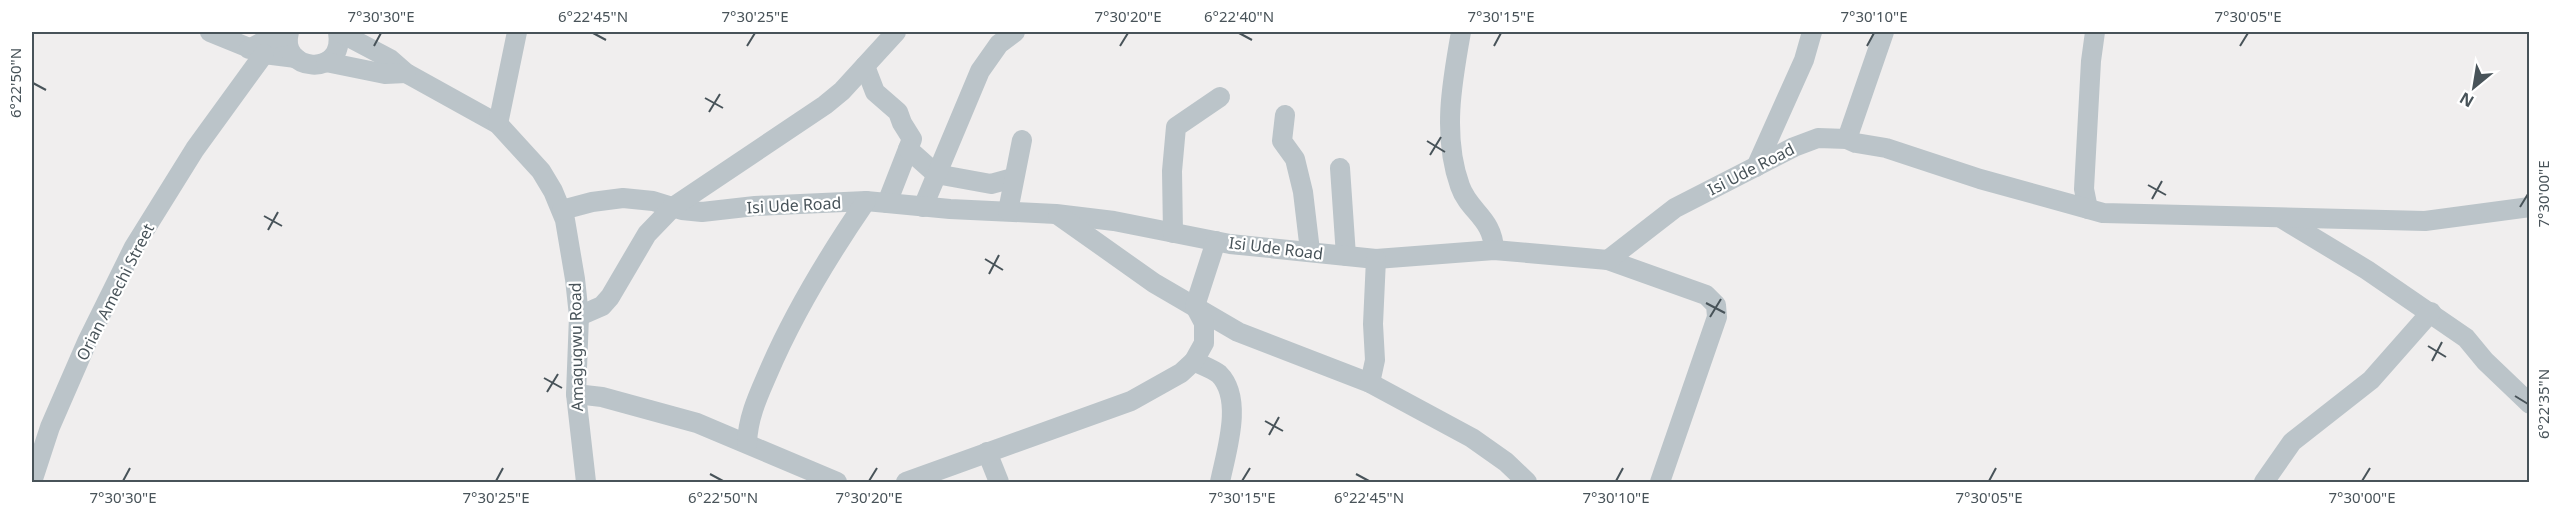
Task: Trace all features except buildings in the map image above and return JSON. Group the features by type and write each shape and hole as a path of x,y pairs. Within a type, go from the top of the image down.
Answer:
{"street":[{"path":"210,32 256,52 296,58 310,65 326,62 385,74 406,73"},
{"path":"326,62 338,49 339,32"},
{"name":"Amagugwu Road","path":"339,32 390,59 406,73 498,124 541,171 562,210 571,251 579,316 576,394 586,483"},
{"path":"498,124 518,32"},
{"path":"579,316 602,306 610,297 647,234 673,207 825,105 896,32"},
{"path":"922,207 980,71 999,44 1015,32"},
{"path":"1461,32 1449,105 1453,151 1460,187 1466,198 1487,223 1493,237 1494,250"},
{"path":"1756,167 1804,60 1812,32"},
{"path":"1847,139 1884,32"},
{"path":"2088,209 2084,189 2091,62 2095,32"},
{"path":"256,52 266,40 289,33 288,44 296,58"},
{"name":"Orian Amechi Street","path":"32,483 50,427 87,342 134,247 256,52"},
{"path":"865,66 875,92 898,112 912,139 887,203"},
{"path":"1173,233 1172,171 1176,127 1220,97"},
{"path":"1285,115 1282,141 1295,159 1310,251"},
{"name":"Isi Ude Road","path":"562,210 592,202 623,198 653,201 702,212 755,206 866,201 922,207 1056,213 1216,241 1376,259 1494,250 1608,261 1675,208 1807,141 1818,138 1847,139 1856,143 1886,148 1980,179 2103,213 2425,221 2529,207"},
{"path":"1008,211 1022,140"},
{"path":"908,149 936,174 991,184 1013,178"},
{"path":"1340,168 1346,256"},
{"path":"747,443 751,414 779,348 821,269 866,201"},
{"path":"1056,213 1154,283 1238,332 1371,383 1472,438 1506,462 1527,483"},
{"path":"2278,216 2431,312 2466,338 2485,361 2529,404"},
{"path":"906,483 1131,401 1181,373 1194,361 1204,343 1204,323 1195,306 1216,241"},
{"path":"1371,383 1375,360 1373,324 1376,259"},
{"path":"1608,261 1706,295 1716,305 1718,317 1660,483"},
{"path":"2264,483 2292,442 2371,380 2431,312"},
{"path":"1204,343 1238,332"},
{"path":"1194,361 1218,374 1231,395 1231,436 1220,483"},
{"path":"576,394 645,408 697,423 834,482"},
{"path":"987,452 999,483"}]}
